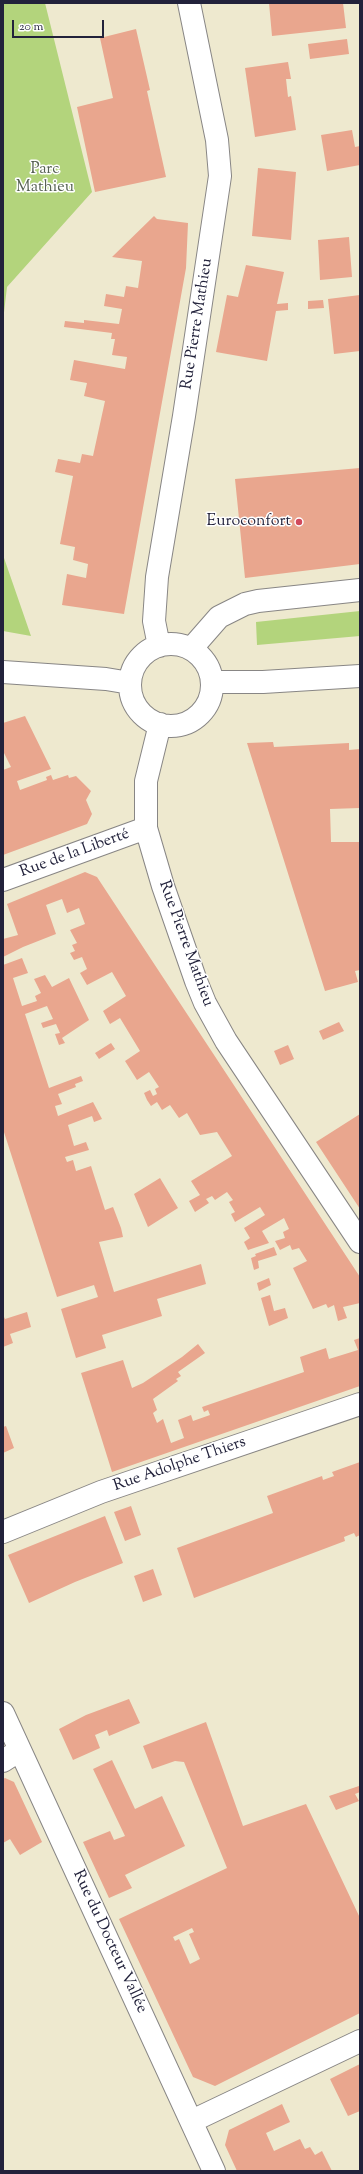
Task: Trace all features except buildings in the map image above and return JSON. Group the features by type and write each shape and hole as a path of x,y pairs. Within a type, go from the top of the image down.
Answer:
{"street":[{"name":"Rue Pierre Mathieu","path":"159,646 154,622 156,577 184,416 220,176 217,140 189,3"},
{"path":"191,649 219,617 245,604 258,601 360,590"},
{"path":"176,644 191,649 199,655 208,667 212,682 210,699 197,717 177,726 160,724 150,720 138,709 133,699 130,683 132,672 141,658 159,646 176,644"},
{"path":"3,672 106,679 130,683"},
{"path":"212,682 263,682 360,676"},
{"name":"Rue Pierre Mathieu","path":"160,724 146,781 146,828 163,886 205,1003 226,1040 360,1242"},
{"name":"Rue de la Liberté","path":"3,880 146,828"},
{"name":"Rue Adolphe Thiers","path":"3,1532 101,1492 360,1404"},
{"name":"Rue du Docteur Vallée","path":"3,1713 12,1756 192,2121 214,2171"},
{"path":"192,2121 360,2041"}],"green space":[{"name":"Parc Mathieu","path":"3,3 45,3 92,192 7,287 3,321"},
{"path":"3,555 31,636 3,631"},
{"path":"360,611 360,636 257,645 256,622"}],"place":[{"name":"Euroconfort","path":"299,522"}]}
